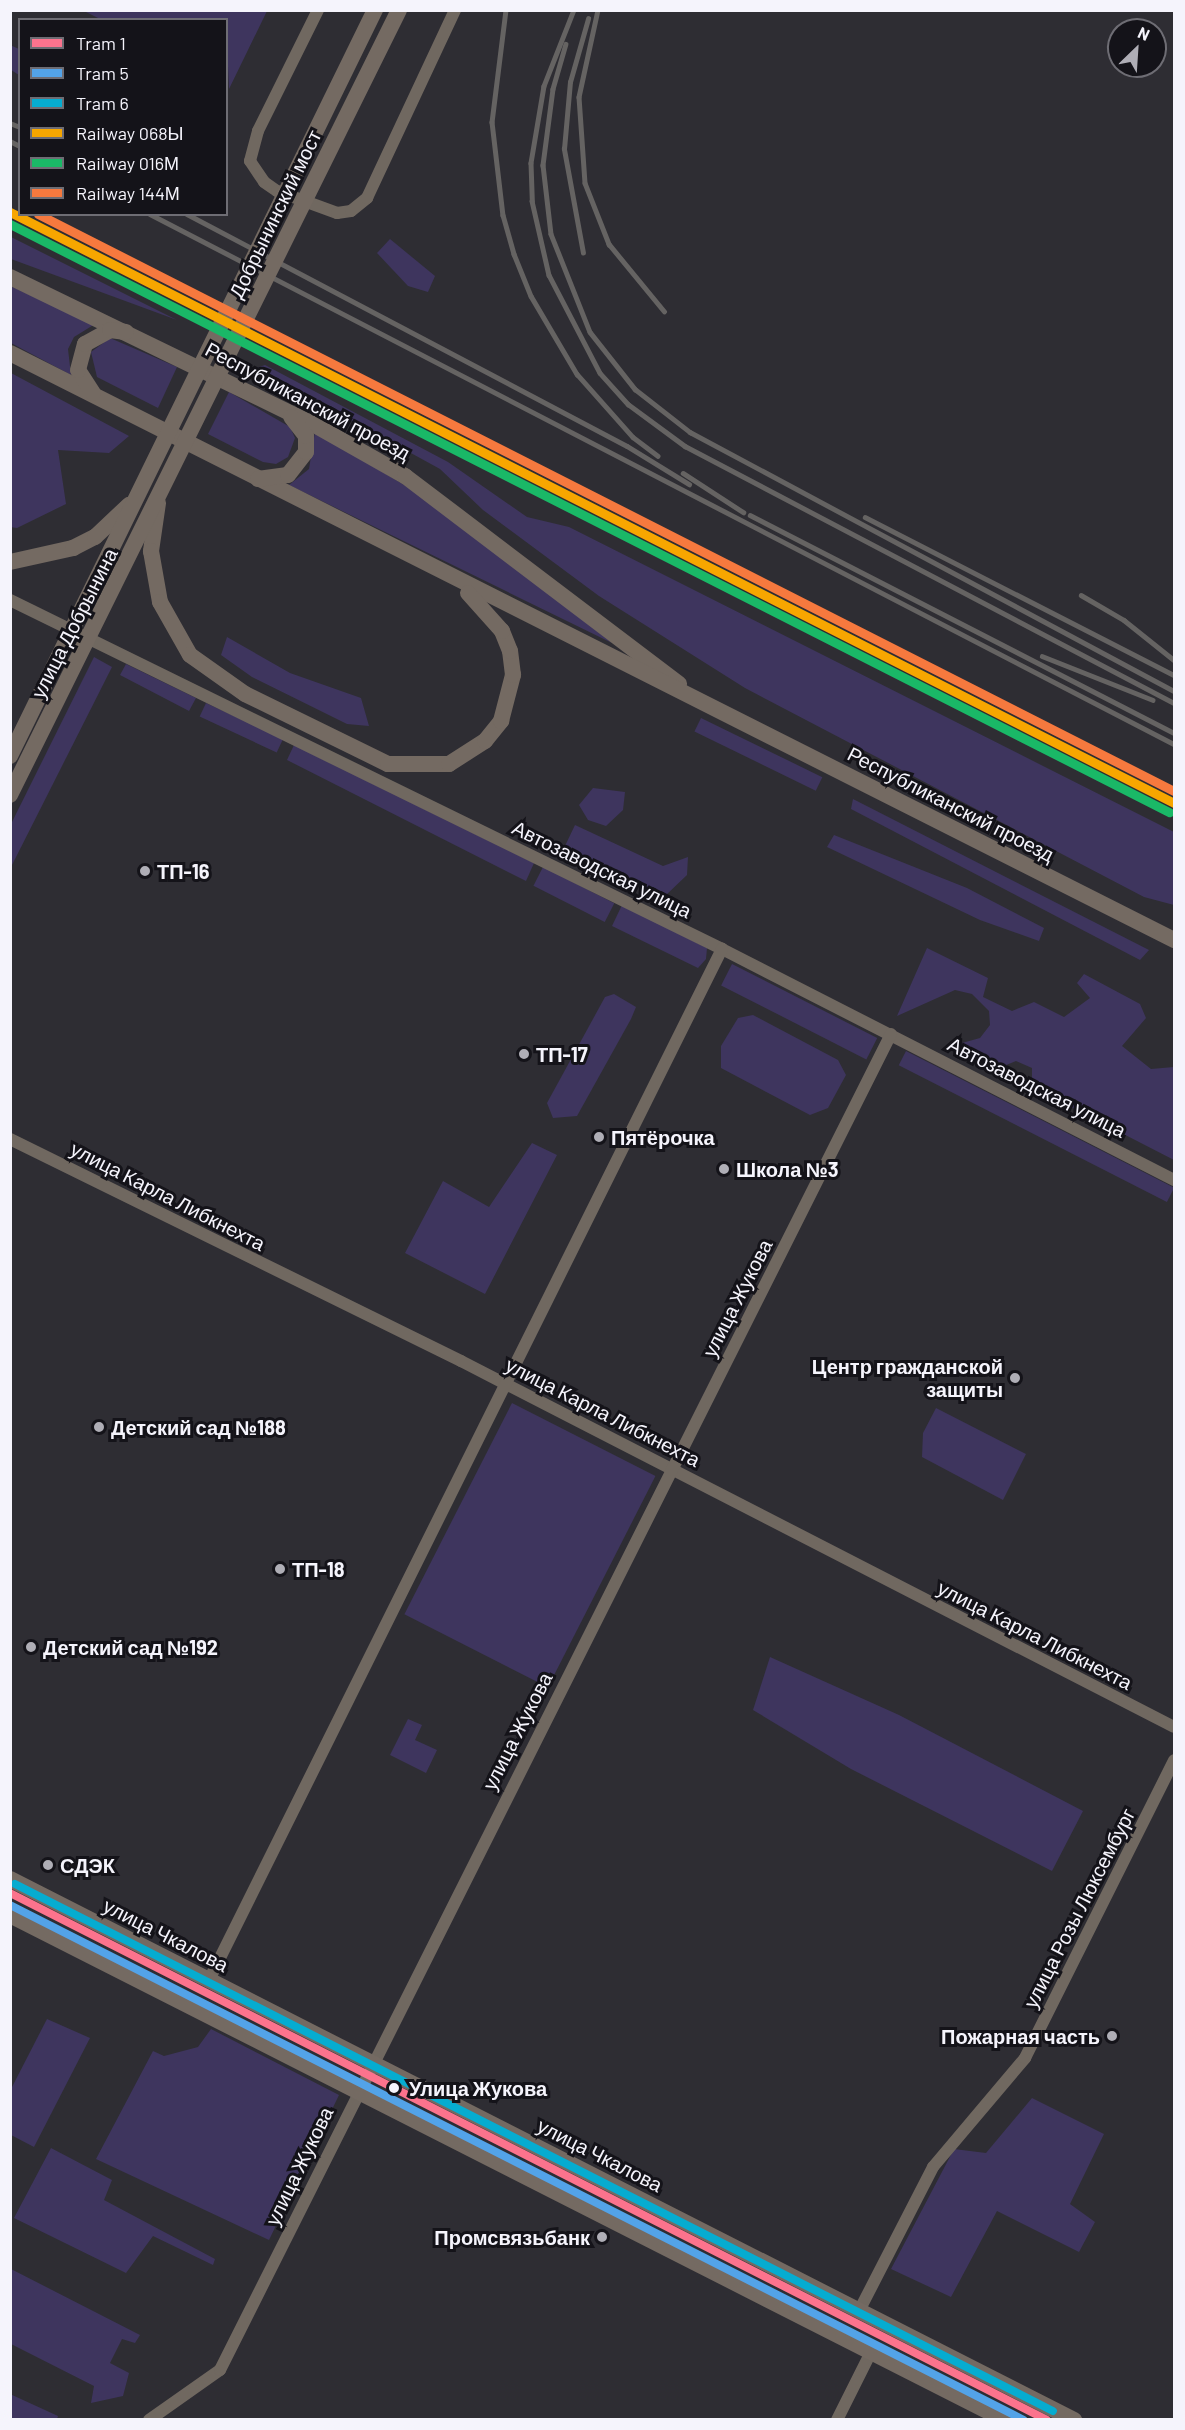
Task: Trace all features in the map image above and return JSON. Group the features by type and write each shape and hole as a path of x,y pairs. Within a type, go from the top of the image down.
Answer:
{"main road":[{"name":"Добрынинский мост","path":"139,492 375,10"},
{"name":"Добрынинский мост","path":"158,501 399,10"},
{"name":"Республиканский проезд","path":"10,277 132,333 280,408 438,499 708,706"},
{"path":"97,397 83,384 78,370 85,344 110,330 132,333"},
{"name":"Республиканский проезд","path":"10,352 448,578 1174,940"},
{"path":"258,479 288,475 306,452 306,436 280,408"},
{"path":"10,562 37,560 95,537 139,492"},
{"name":"улица Добрынина","path":"10,756 139,492"},
{"path":"158,501 151,550 158,593 190,655 244,694 373,758 406,768 449,764 485,741 501,721 513,675 510,651 484,608 448,578"},
{"name":"улица Добрынина","path":"10,795 158,501"},
{"name":"улица Чкалова","path":"10,1880 1074,2420"},
{"path":"10,1915 1005,2420"}],"street":[{"path":"318,10 258,131 250,160 264,182 277,191 337,213 351,211 367,198 455,10"},
{"name":"Автозаводская улица","path":"10,600 891,1034 1174,1180"},
{"path":"209,1980 507,1386 722,950"},
{"name":"улица Жукова","path":"149,2420 220,2370 372,2063 891,1034"},
{"name":"улица Карла Либкнехта","path":"10,1139 671,1468 1174,1727"},
{"name":"улица Розы Люксембург","path":"860,2311 933,2167 1025,2058 1174,1760"},
{"path":"837,2420 872,2352"}],"shaded area":[{"path":"84,11 267,11 229,89 228,18 98,18"},
{"path":"10,45 18,49 18,74 11,70"},
{"path":"11,237 177,320 11,259"},
{"path":"390,239 435,276 428,292 408,286 377,253"},
{"path":"10,286 95,324 74,337 68,349 71,375 11,343"},
{"path":"110,338 177,367 158,408 97,377 91,352"},
{"path":"265,365 448,462 527,517 569,527 1174,832 1174,905 1144,897 745,688 599,596 483,510 440,469 256,368"},
{"path":"11,373 129,436 109,453 58,450 66,504 17,528 10,527"},
{"path":"229,392 290,427 295,438 288,457 276,464 263,462 208,434"},
{"path":"315,432 433,502 612,643 289,485 309,469"},
{"path":"227,637 290,673 361,698 369,726 347,724 252,677 221,655"},
{"path":"94,657 112,667 11,867 11,824"},
{"path":"126,664 196,698 189,711 120,675"},
{"path":"206,703 283,739 277,753 200,717"},
{"path":"701,718 822,777 816,791 694,731"},
{"path":"294,745 534,863 526,881 287,760"},
{"path":"593,788 625,792 623,810 606,826 588,820 579,805"},
{"path":"853,799 1149,950 1140,960 851,809"},
{"path":"575,825 663,866 688,857 687,875 665,896 564,848"},
{"path":"834,835 967,888 1044,928 1039,941 980,920 827,847"},
{"path":"543,867 614,903 605,922 533,886"},
{"path":"622,905 707,948 706,959 698,968 612,926"},
{"path":"927,948 988,978 983,997 1012,1011 1034,1002 1064,1017 1090,998 1077,983 1084,974 1140,1004 1146,1018 1122,1046 1151,1069 1174,1067 1174,1160 1032,1087 1032,1068 1016,1061 999,1068 965,1050 962,1043 980,1038 990,1025 989,1011 972,994 955,990 897,1016"},
{"path":"732,964 877,1038 866,1059 721,985"},
{"path":"614,994 636,1007 631,1019 577,1116 553,1118 547,1103 605,997"},
{"path":"753,1015 838,1060 846,1075 828,1108 810,1115 721,1068 721,1046 738,1018"},
{"path":"906,1051 1174,1188 1167,1202 899,1065"},
{"path":"532,1143 557,1155 485,1294 405,1253 443,1181 489,1207"},
{"path":"512,1403 655,1476 548,1687 404,1614"},
{"path":"936,1408 1026,1454 1003,1500 922,1457 923,1433"},
{"path":"770,1657 899,1715 1083,1811 1052,1871 851,1769 753,1710"},
{"path":"408,1719 422,1725 415,1740 437,1750 426,1773 390,1755"},
{"path":"47,2019 90,2038 34,2147 11,2135 11,2089"},
{"path":"211,2029 339,2095 269,2240 96,2159 153,2051 164,2056 198,2047"},
{"path":"1032,2098 1104,2134 1070,2204 1095,2222 1079,2252 997,2211 951,2297 891,2269 954,2149 986,2153"},
{"path":"51,2148 112,2180 104,2200 215,2259 213,2265 153,2236 126,2273 14,2218"},
{"path":"11,2269 140,2335 135,2343 122,2339 110,2363 129,2373 123,2396 91,2403 94,2386 11,2344"},
{"path":"10,2394 58,2416 57,2419 11,2419"}],"railway":[{"path":"506,10 492,122 503,215 514,254 531,296 577,374 633,437 658,456"},
{"path":"574,10 544,86 531,163 532,201 549,275 600,373 628,404 685,446 1174,703"},
{"path":"598,10 579,97 585,183 609,244 664,311"},
{"path":"583,253 564,149 570,82 588,19"},
{"path":"566,44 553,89 543,165 551,234 590,332 635,389 690,432 1174,691"},
{"path":"10,123 18,126"},
{"path":"10,141 18,145"},
{"path":"154,216 1174,744"},
{"path":"191,216 627,446 689,484"},
{"path":"683,473 743,512"},
{"path":"750,515 1174,733"},
{"path":"865,517 1174,675"},
{"path":"1081,595 1124,620 1174,660"},
{"path":"1042,656 1153,700"}],"tram line":[{"name":"6","path":"15,1884 1053,2411"},
{"name":"1","path":"10,1893 1047,2420"},
{"name":"5","path":"10,1905 1024,2420"}],"rail line":[{"name":"068Ы","path":"10,212 1174,803"},
{"name":"144М","path":"42,216 1174,791"},
{"name":"016М","path":"10,224 1169,812"}],"place":[{"name":"ТП-16","path":"145,871"},
{"name":"ТП-17","path":"524,1054"},
{"name":"Пятёрочка","path":"599,1137"},
{"name":"Школа №3","path":"724,1169"},
{"name":"Центр гражданской защиты","path":"1015,1378"},
{"name":"Детский сад №188","path":"99,1427"},
{"name":"ТП-18","path":"280,1569"},
{"name":"Детский сад №192","path":"31,1647"},
{"name":"СДЭК","path":"48,1865"},
{"name":"Пожарная часть","path":"1112,2036"},
{"name":"Улица Жукова","path":"394,2088"},
{"name":"Промсвязьбанк","path":"602,2237"}]}
